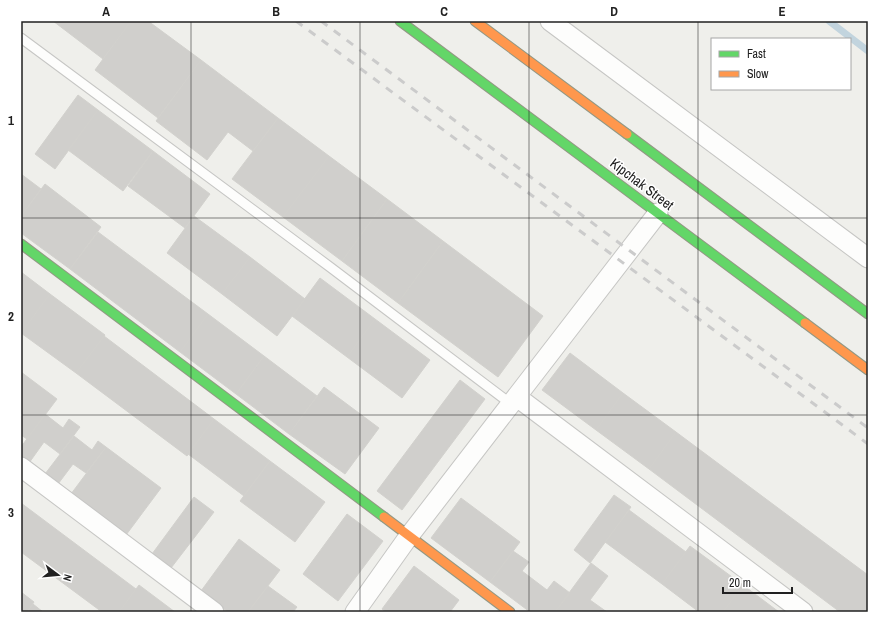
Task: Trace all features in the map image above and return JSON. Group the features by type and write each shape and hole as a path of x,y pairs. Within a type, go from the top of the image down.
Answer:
{"main road":[{"name":"Kipchak Street","path":"400,21 868,370"},
{"path":"475,21 868,314"},
{"path":"21,244 510,612"}],"street":[{"path":"550,21 868,258"},
{"path":"355,612 409,536 658,213"},
{"path":"514,400 803,612"},
{"path":"21,467 214,612"}],"lane":[{"path":"21,38 336,272 514,400"}],"building":[{"path":"53,21 131,21 103,59"},
{"path":"131,21 148,21 201,60 158,118 95,70"},
{"path":"201,60 278,118 253,151 228,132 207,160 156,121"},
{"path":"78,95 98,110 55,169 35,154"},
{"path":"98,110 153,151 123,191 68,150"},
{"path":"278,118 329,156 283,217 232,179"},
{"path":"153,151 210,194 185,228 128,186"},
{"path":"329,156 387,199 342,261 283,217"},
{"path":"21,174 41,189 21,216"},
{"path":"45,184 101,227 70,269 21,233 21,216"},
{"path":"387,199 443,241 398,303 342,261"},
{"path":"194,216 250,257 222,294 167,253"},
{"path":"98,232 208,314 180,352 70,269"},
{"path":"443,241 543,316 498,377 398,303"},
{"path":"250,257 305,299 277,336 222,294"},
{"path":"21,272 50,294 21,333"},
{"path":"320,278 375,319 347,357 292,316"},
{"path":"50,294 105,335 76,373 21,333"},
{"path":"208,314 264,356 236,394 180,352"},
{"path":"375,319 430,360 402,398 347,357"},
{"path":"104,336 214,419 187,456 76,373"},
{"path":"570,353 623,393 596,430 542,390"},
{"path":"264,356 317,396 289,434 236,394"},
{"path":"21,372 57,399 27,439 21,435"},
{"path":"460,380 485,399 402,510 377,491"},
{"path":"324,387 379,428 345,474 289,434"},
{"path":"623,393 676,432 649,469 596,430"},
{"path":"45,414 63,428 69,419 80,427 60,454 44,442 29,463 21,457 21,447"},
{"path":"214,419 270,461 244,496 188,454"},
{"path":"676,432 868,575 868,612 840,612 649,469"},
{"path":"74,436 92,450 98,441 106,447 86,473 73,464 58,484 45,474"},
{"path":"106,447 161,488 126,535 71,494"},
{"path":"270,461 325,502 295,542 240,501"},
{"path":"614,495 631,507 590,563 574,550"},
{"path":"194,497 214,512 171,568 152,554"},
{"path":"461,498 520,542 490,582 431,538"},
{"path":"21,503 136,589 119,612 102,612 21,552"},
{"path":"629,510 686,552 662,584 605,542"},
{"path":"347,514 383,541 338,601 303,574"},
{"path":"239,539 280,570 248,612 228,612 201,591"},
{"path":"690,546 743,585 723,612 699,612 662,584"},
{"path":"513,551 529,562 522,571 547,590 554,581 570,593 555,612 530,612 490,582"},
{"path":"591,563 608,576 590,600 607,612 555,612"},
{"path":"414,566 459,600 450,612 386,612 382,609"},
{"path":"139,585 175,612 119,612"},
{"path":"743,585 779,612 723,612"},
{"path":"268,586 297,607 293,612 248,612"},
{"path":"21,592 34,602 27,612 21,612"},
{"path":"33,604 43,612 27,612"}],"waterway":[{"path":"829,21 868,51"}],"railway":[{"path":"296,21 868,444"},
{"path":"321,21 868,428"}],"traffic: fast":[{"path":"400,21 805,323"},
{"path":"627,134 868,314"},
{"path":"21,244 384,517"}],"traffic: slow":[{"path":"475,21 627,134"},
{"path":"805,323 868,370"},
{"path":"384,517 510,612"}]}
